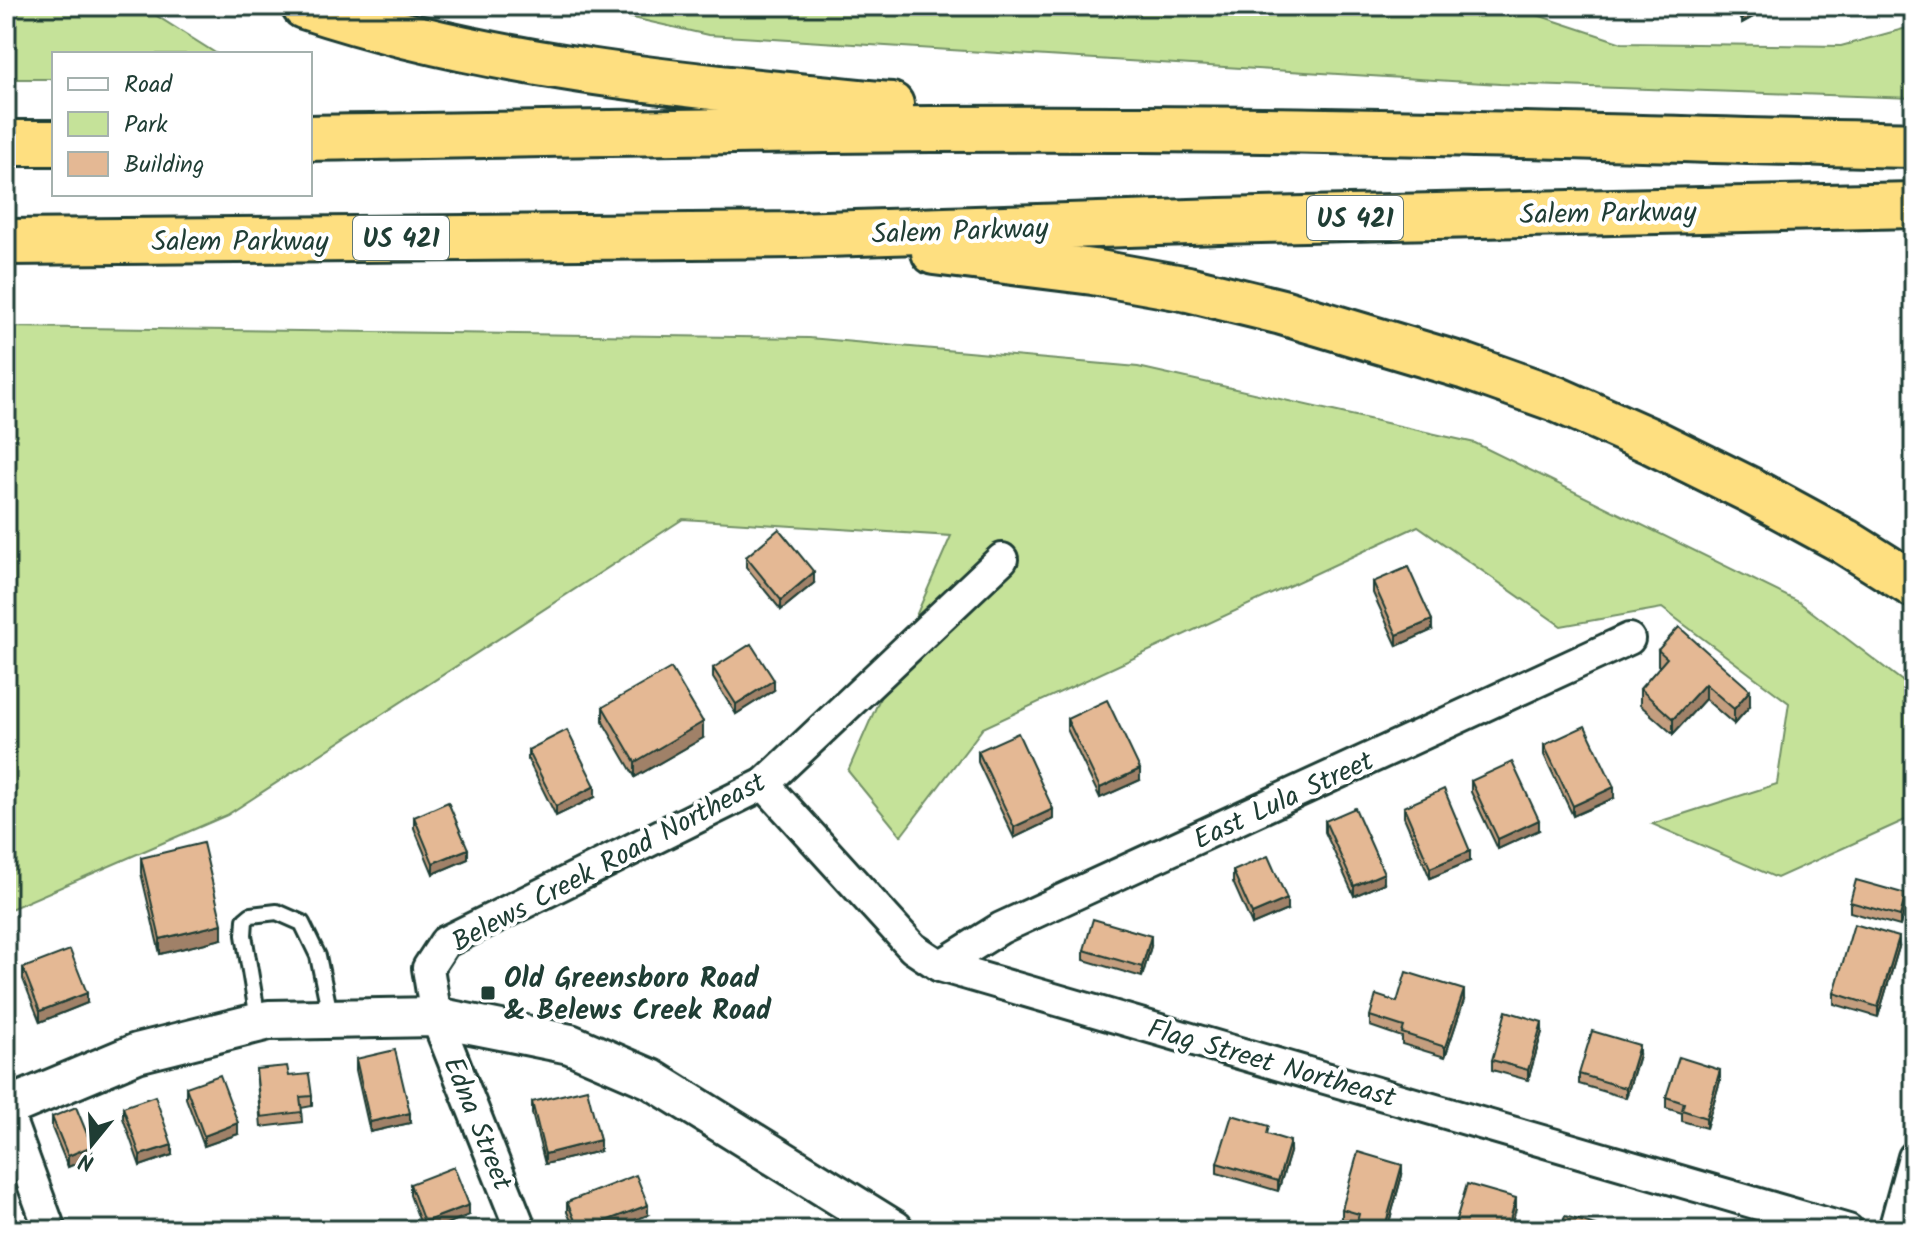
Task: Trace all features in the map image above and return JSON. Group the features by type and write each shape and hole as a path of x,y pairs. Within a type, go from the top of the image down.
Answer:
{"highway":[{"path":"304,6 417,38 563,68 705,87 1140,129"},
{"path":"312,138 917,128 1363,131 1914,145"},
{"path":"6,143 52,143"},
{"name":"Salem Parkway","path":"6,242 796,235 1220,221 1914,205"},
{"path":"796,235 1093,272 1188,289 1421,352 1556,399 1653,442 1844,541 1914,585"}],"street":[{"name":"Belews Creek Road Northeast","path":"436,1017 428,968 445,942 764,784 1002,559"},
{"name":"East Lula Street","path":"940,966 1001,928 1629,639"},
{"name":"Flag Street Northeast","path":"764,784 913,948 940,966 1848,1230"},
{"path":"50,1230 6,1109 137,1053 259,1022 436,1017 570,1044 651,1079 894,1230"},
{"name":"Edna Street","path":"436,1017 521,1230"},
{"path":"1894,1230 1914,1157"}],"lane":[{"path":"259,1022 244,935 245,920 251,915 277,912 302,923 318,956 331,1019"}],"green space":[{"path":"6,6 141,6 214,52 52,52 52,79 6,79"},
{"path":"580,6 1510,6 1622,43 1841,46 1914,26 1914,98 1500,84 708,35"},
{"path":"6,327 809,338 1138,367 1475,443 1799,602 1914,690 1914,816 1777,878 1652,824 1777,784 1789,703 1662,608 1561,626 1418,526 983,728 901,836 848,771 951,536 683,519 227,815 6,911"}],"building":[{"path":"779,529 814,572 781,600 746,557"},
{"path":"1408,567 1432,620 1397,635 1373,582"},
{"path":"1679,627 1750,690 1734,709 1705,684 1673,719 1640,689 1667,658 1658,650"},
{"path":"751,644 774,680 736,704 713,668"},
{"path":"671,668 703,722 635,762 603,707"},
{"path":"1107,700 1140,769 1100,788 1067,719"},
{"path":"1585,726 1614,787 1573,806 1544,745"},
{"path":"567,730 595,786 556,806 528,750"},
{"path":"1018,733 1053,809 1014,827 978,751"},
{"path":"1512,762 1539,820 1498,839 1471,781"},
{"path":"1444,789 1470,851 1430,868 1404,807"},
{"path":"448,802 468,849 433,863 414,817"},
{"path":"1355,808 1384,873 1354,886 1325,821"},
{"path":"203,843 222,924 160,939 141,858"},
{"path":"1268,856 1287,899 1252,914 1233,871"},
{"path":"1856,880 1906,894 1900,916 1850,902"},
{"path":"1093,919 1151,936 1142,967 1084,950"},
{"path":"1854,924 1899,937 1878,1007 1834,993"},
{"path":"70,950 87,993 40,1011 23,968"},
{"path":"1406,972 1464,990 1445,1047 1402,1033 1404,1027 1370,1016 1376,995 1397,1002"},
{"path":"1506,1011 1542,1022 1528,1070 1492,1060"},
{"path":"1592,1031 1639,1045 1626,1088 1579,1074"},
{"path":"395,1050 410,1113 370,1122 356,1059"},
{"path":"1679,1057 1720,1070 1706,1118 1682,1110 1684,1103 1666,1097"},
{"path":"287,1066 289,1076 309,1074 312,1096 300,1097 302,1112 261,1117 256,1069"},
{"path":"220,1075 238,1123 204,1136 186,1087"},
{"path":"587,1089 600,1140 545,1154 532,1102"},
{"path":"155,1096 172,1145 140,1155 123,1107"},
{"path":"76,1107 92,1146 68,1156 52,1117"},
{"path":"1232,1115 1269,1126 1267,1134 1290,1141 1278,1181 1217,1163"},
{"path":"1358,1152 1402,1165 1384,1230 1355,1230 1359,1214 1342,1209"},
{"path":"454,1167 469,1205 424,1222 410,1184"},
{"path":"636,1175 648,1205 579,1230 567,1202"},
{"path":"1467,1184 1516,1198 1507,1230 1453,1230"},
{"path":"1565,1216 1606,1228 1561,1230"}],"place":[{"name":"Old Greensboro Road & Belews Creek Road","path":"488,993"}]}
